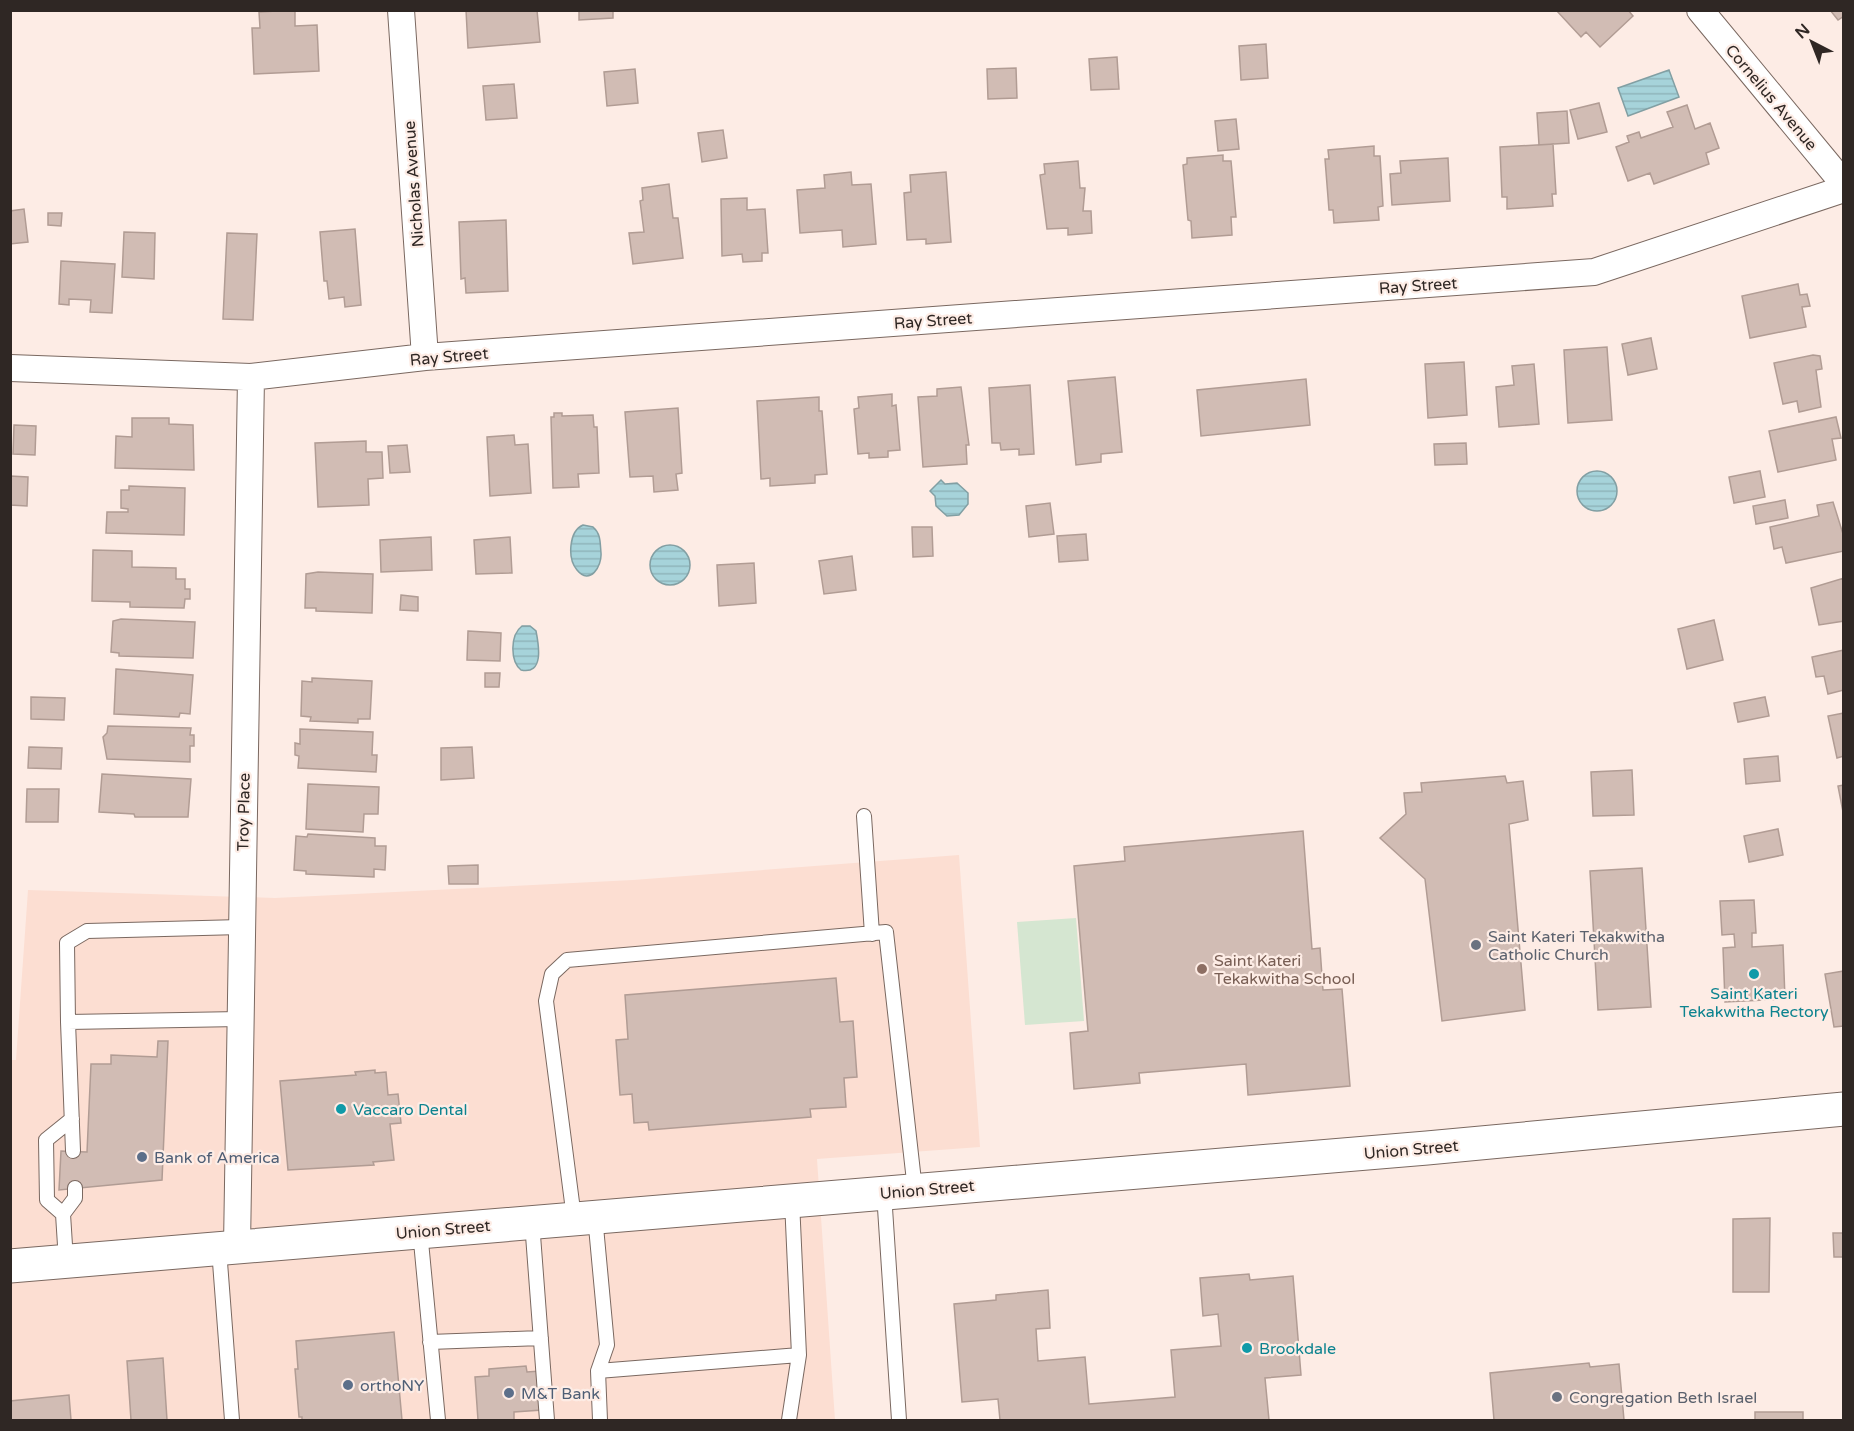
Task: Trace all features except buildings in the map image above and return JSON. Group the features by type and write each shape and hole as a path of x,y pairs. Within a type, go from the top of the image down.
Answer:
{"main road":[{"name":"Union Street","path":"10,1266 228,1246 1427,1148 1844,1109"}],"street":[{"name":"Nicholas Avenue","path":"400,10 424,357"},
{"name":"Cornelius Avenue","path":"1700,10 1844,184"},
{"name":"Ray Street","path":"10,368 251,377 424,357 1594,272 1844,189"},
{"name":"Troy Place","path":"228,1246 240,1019 251,377"}],"lane":[{"path":"864,816 872,934"},
{"path":"73,1151 68,1022 68,943 87,931 241,927"},
{"path":"600,1420 598,1371 607,1345 546,1001 552,974 567,960 886,932 899,1191 899,1420"},
{"path":"68,1022 240,1019"},
{"path":"63,1214 47,1200 46,1140 72,1119"},
{"path":"66,1261 63,1214 75,1198 75,1188"},
{"path":"789,1420 798,1355 792,1201"},
{"path":"532,1221 547,1420"},
{"path":"420,1231 438,1420"},
{"path":"228,1246 232,1420"},
{"path":"430,1342 541,1338"},
{"path":"598,1371 798,1355"}],"shaded area":[{"path":"959,855 980,1147 817,1159 835,1420 11,1420 10,1060 16,1060 28,890 275,898 633,880"}],"green space":[{"path":"1076,918 1084,1021 1025,1025 1017,922"}],"water":[{"path":"1669,70 1679,97 1628,116 1618,88"},
{"path":"1597,471 1611,477 1617,491 1611,505 1597,511 1583,505 1577,491 1583,477"},
{"path":"941,480 945,484 957,483 968,493 968,504 959,515 947,516 936,506 935,496 930,491"},
{"path":"583,525 593,527 597,532 600,538 601,553 597,568 591,575 586,576 577,570 571,552 572,539 578,528"},
{"path":"670,545 684,551 690,565 684,579 670,585 656,579 650,565 656,551"},
{"path":"522,626 530,626 536,631 538,644 537,664 528,670 521,670 517,666 513,654 515,635"}],"place":[{"name":"Saint Kateri Tekakwitha Catholic Church","path":"1476,945"},
{"name":"Saint Kateri Tekakwitha School","path":"1202,969"},
{"name":"Saint Kateri Tekakwitha Rectory","path":"1754,974"},
{"name":"Vaccaro Dental","path":"341,1109"},
{"name":"Bank of America","path":"142,1157"},
{"name":"Brookdale","path":"1247,1348"},
{"name":"orthoNY","path":"348,1385"},
{"name":"M&T Bank","path":"509,1393"},
{"name":"Congregation Beth Israel","path":"1557,1397"}]}
